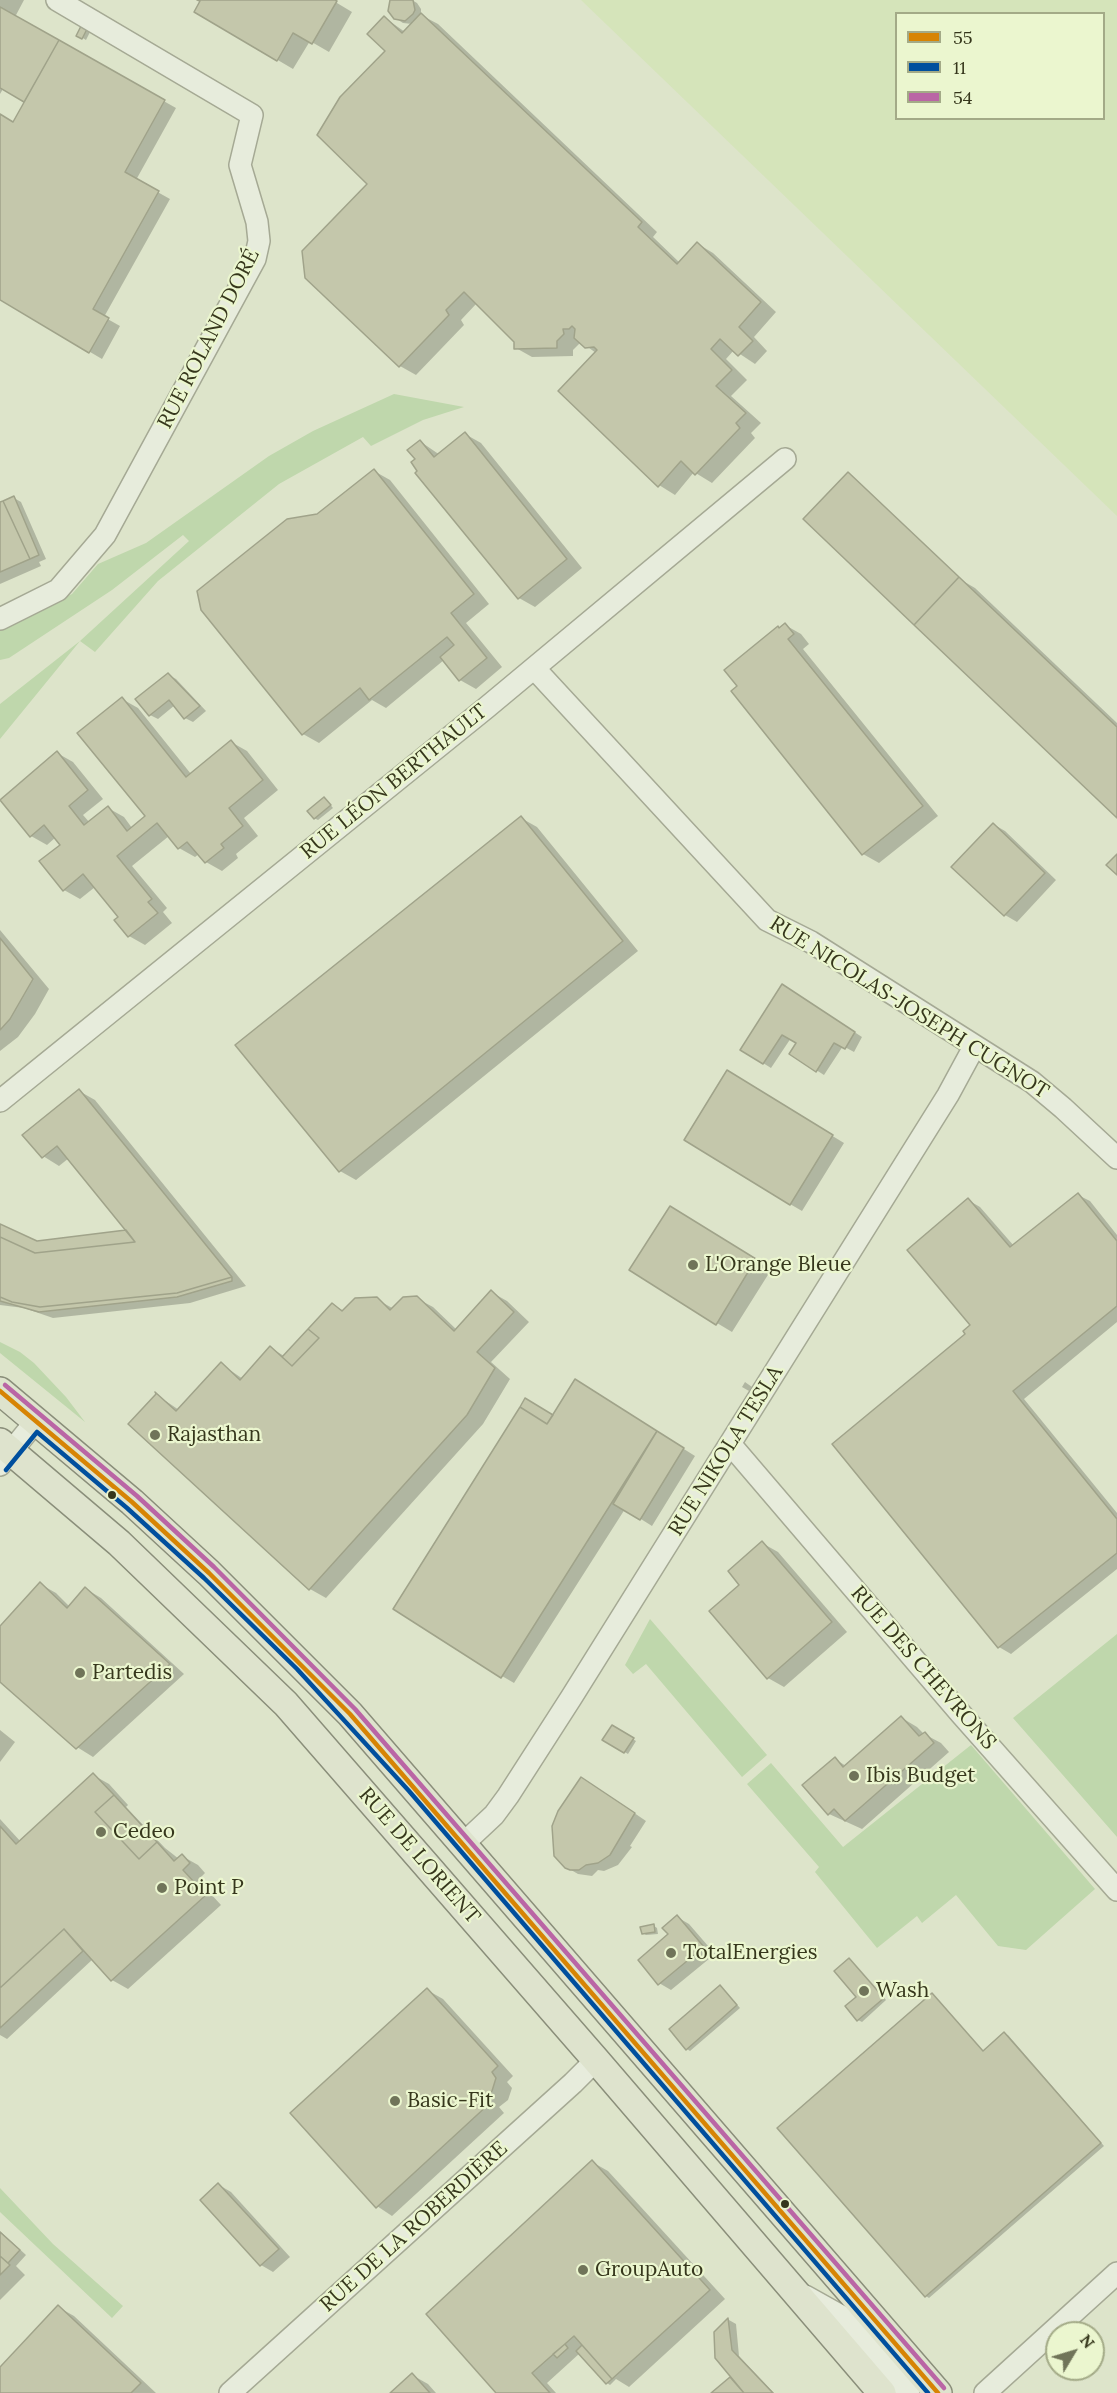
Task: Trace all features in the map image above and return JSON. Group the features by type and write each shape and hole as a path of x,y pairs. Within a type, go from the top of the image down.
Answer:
{"main road":[{"name":"RUE DE LORIENT","path":"0,1391 132,1502 209,1573 350,1713 938,2393"},
{"name":"RUE DE LORIENT","path":"4,1453 119,1542 230,1647 286,1704 882,2393"}],"street":[{"name":"RUE ROLAND DORÉ","path":"0,619 58,590 105,535 255,259 258,241 257,222 240,165 252,114 57,0"},
{"name":"RUE LÉON BERTHAULT","path":"0,1101 534,668 785,459"},
{"name":"RUE NICOLAS-JOSEPH CUGNOT","path":"534,668 767,920 811,942 1032,1082 1064,1107 1117,1158"},
{"name":"RUE NIKOLA TESLA","path":"463,1844 486,1824 508,1796 731,1445 948,1095 975,1047"},
{"name":"RUE DE LORIENT","path":"4,1453 36,1421"},
{"name":"RUE DES CHEVRONS","path":"731,1445 961,1714 1117,1890"},
{"name":"RUE DE LA ROBERDIÈRE","path":"230,2393 596,2060"},
{"path":"985,2393 1117,2273"},
{"name":"RUE DE LORIENT","path":"796,2291 848,2320 909,2393"}],"green space":[{"path":"581,0 1117,0 1117,516"},
{"path":"394,394 464,407 423,420 371,446 363,437 279,484 158,581 95,652 80,641 189,541 183,535 112,590 9,658 0,660 0,627 72,594 98,564 146,543 269,456 313,431"},
{"path":"80,641 0,739 0,704"},
{"path":"0,1342 20,1352 34,1363 66,1397 85,1422 0,1353"},
{"path":"650,1619 767,1755 742,1777 646,1664 633,1674 625,1665"},
{"path":"1117,1634 1117,1837 1013,1718"},
{"path":"971,1745 1095,1889 1026,1950 998,1946 956,1895 922,1923 917,1916 877,1948 815,1872 819,1867 747,1784 771,1763 843,1847"},
{"path":"0,2188 53,2244 123,2306 112,2318 0,2212"}],"building":[{"path":"197,0 337,1 312,44 293,33 277,61 194,12 200,1"},
{"path":"390,0 413,0 415,10 413,14 405,21 394,19 388,11"},
{"path":"0,7 59,40 24,102 0,88"},
{"path":"421,13 642,222 638,227 677,264 697,242 761,302 739,327 753,341 738,356 720,339 711,349 732,370 716,386 746,413 736,423 740,428 695,475 681,461 658,487 558,391 597,350 594,347 585,348 574,338 575,329 572,326 569,329 563,329 564,334 557,341 557,348 514,349 514,342 464,292 446,310 449,315 399,367 305,278 302,251 367,184 317,135 340,97 385,51 367,34 384,16 402,33"},
{"path":"81,26 87,29 82,39 76,36"},
{"path":"59,40 165,100 125,172 159,191 93,309 109,318 89,353 0,300 0,114 13,122"},
{"path":"465,432 567,559 518,599 415,473 417,471 411,462 415,459 407,450 420,440 434,457"},
{"path":"374,469 474,594 451,613 487,658 459,681 440,657 454,645 447,637 369,700 360,688 302,735 201,610 197,591 287,519 317,514"},
{"path":"848,472 959,577 914,625 803,519"},
{"path":"14,496 39,555 30,559 3,501"},
{"path":"3,501 30,559 0,572 0,502"},
{"path":"959,577 1117,727 1117,818 914,625"},
{"path":"785,623 794,634 788,639 923,806 862,855 731,691 737,686 724,670 778,626 779,628"},
{"path":"168,673 200,706 184,719 169,700 149,716 135,699"},
{"path":"122,697 186,777 231,740 263,780 229,808 243,826 221,844 224,848 205,863 187,842 178,849 157,823 117,856 152,899 148,902 158,913 128,937 114,920 118,917 83,874 63,891 39,861 60,845 44,825 30,837 0,800 57,751 88,790 69,806 84,825 108,806 127,831 145,816 77,733"},
{"path":"324,797 331,805 314,819 307,811"},
{"path":"521,816 623,941 339,1172 235,1045"},
{"path":"993,823 1045,873 1004,916 951,867"},
{"path":"1117,854 1117,875 1106,865"},
{"path":"0,938 33,979 10,1019 0,1030"},
{"path":"782,984 855,1032 845,1049 834,1043 816,1072 789,1054 796,1043 782,1035 763,1064 740,1050"},
{"path":"727,1070 833,1135 790,1205 684,1140"},
{"path":"79,1089 232,1277 177,1293 40,1307 12,1302 0,1297 0,1237 35,1253 135,1242 57,1146 42,1158 22,1135"},
{"path":"1078,1193 1117,1241 1117,1306 1013,1391 1117,1519 1117,1553 998,1648 832,1444 965,1334 963,1331 970,1325 907,1250 968,1198 1010,1247"},
{"name":"L'Orange Bleue","path":"670,1206 756,1259 716,1325 629,1270"},
{"path":"0,1224 37,1241 126,1230 135,1242 35,1253 0,1237"},
{"path":"232,1277 232,1281 177,1297 39,1312 0,1301 0,1297 12,1302 40,1307 177,1293"},
{"path":"491,1290 514,1312 477,1352 495,1368 467,1415 309,1590 128,1424 156,1394 155,1392 176,1411 221,1362 240,1380 270,1346 292,1366 319,1338 308,1329 332,1303 342,1311 355,1298 377,1297 390,1310 403,1297 417,1296 454,1331"},
{"path":"308,1329 319,1338 292,1366 282,1357"},
{"path":"575,1379 657,1431 501,1678 393,1609 520,1407 547,1424"},
{"path":"525,1398 553,1415 547,1424 520,1407"},
{"path":"657,1431 684,1448 640,1520 613,1504"},
{"path":"762,1541 832,1622 767,1679 709,1611 739,1585 728,1571"},
{"name":"Partedis","path":"40,1582 67,1608 85,1587 170,1664 76,1749 0,1682 0,1626"},
{"name":"Ibis Budget","path":"901,1716 919,1736 925,1732 934,1743 845,1821 834,1809 828,1815 802,1785 835,1757 843,1767"},
{"path":"612,1725 634,1738 624,1753 602,1740"},
{"path":"93,1773 114,1795 95,1812 139,1859 157,1842 174,1861 182,1854 190,1863 183,1870 206,1895 111,1981 64,1929 0,1988 0,1826 16,1844"},
{"path":"581,1777 635,1813 610,1855 598,1863 586,1865 579,1870 570,1870 554,1856 552,1826 558,1811"},
{"path":"114,1795 157,1842 139,1859 95,1812"},
{"name":"TotalEnergies","path":"677,1915 704,1947 658,1985 638,1960 668,1934 662,1928"},
{"path":"654,1924 655,1932 642,1934 640,1927"},
{"path":"64,1929 83,1951 0,2028 0,1988"},
{"name":"Wash","path":"849,1958 884,1998 857,2021 845,2006 856,1997 834,1971"},
{"path":"720,1985 737,2005 686,2050 669,2029"},
{"name":"Basic-Fit","path":"427,1988 498,2066 492,2072 496,2078 492,2091 484,2098 489,2104 376,2208 290,2113"},
{"path":"932,1993 983,2051 1004,2032 1101,2143 925,2297 777,2128"},
{"name":"GroupAuto","path":"592,2160 710,2290 612,2379 574,2336 532,2373 550,2393 496,2393 426,2314"},
{"path":"218,2183 279,2249 260,2266 200,2200"},
{"path":"0,2232 20,2250 8,2263 0,2256"},
{"path":"0,2256 10,2265 0,2275"},
{"path":"58,2305 141,2383 131,2393 0,2393 0,2367"},
{"path":"728,2318 732,2350 773,2393 744,2393 715,2358 714,2332"},
{"path":"565,2344 568,2348 557,2358 553,2354"},
{"path":"582,2345 612,2379 606,2384 576,2351"},
{"path":"412,2373 430,2393 390,2393"},
{"path":"730,2377 744,2393 711,2393"}],"transit line":[{"name":"54","path":"5,1385 137,1496 214,1567 355,1709 944,2388"},
{"name":"55","path":"0,1391 132,1502 209,1573 350,1714 938,2393"},
{"name":"11","path":"6,1470 37,1432 127,1508 204,1578 297,1669 409,1791 928,2393"}],"place":[{"name":"L'Orange Bleue","path":"693,1265"},
{"name":"Rajasthan","path":"155,1435"},
{"name":"Partedis","path":"80,1673"},
{"name":"Ibis Budget","path":"854,1776"},
{"name":"Cedeo","path":"101,1832"},
{"name":"Point P","path":"162,1888"},
{"name":"TotalEnergies","path":"671,1953"},
{"name":"Wash","path":"864,1991"},
{"name":"Basic-Fit","path":"395,2101"},
{"name":"GroupAuto","path":"583,2270"}]}
